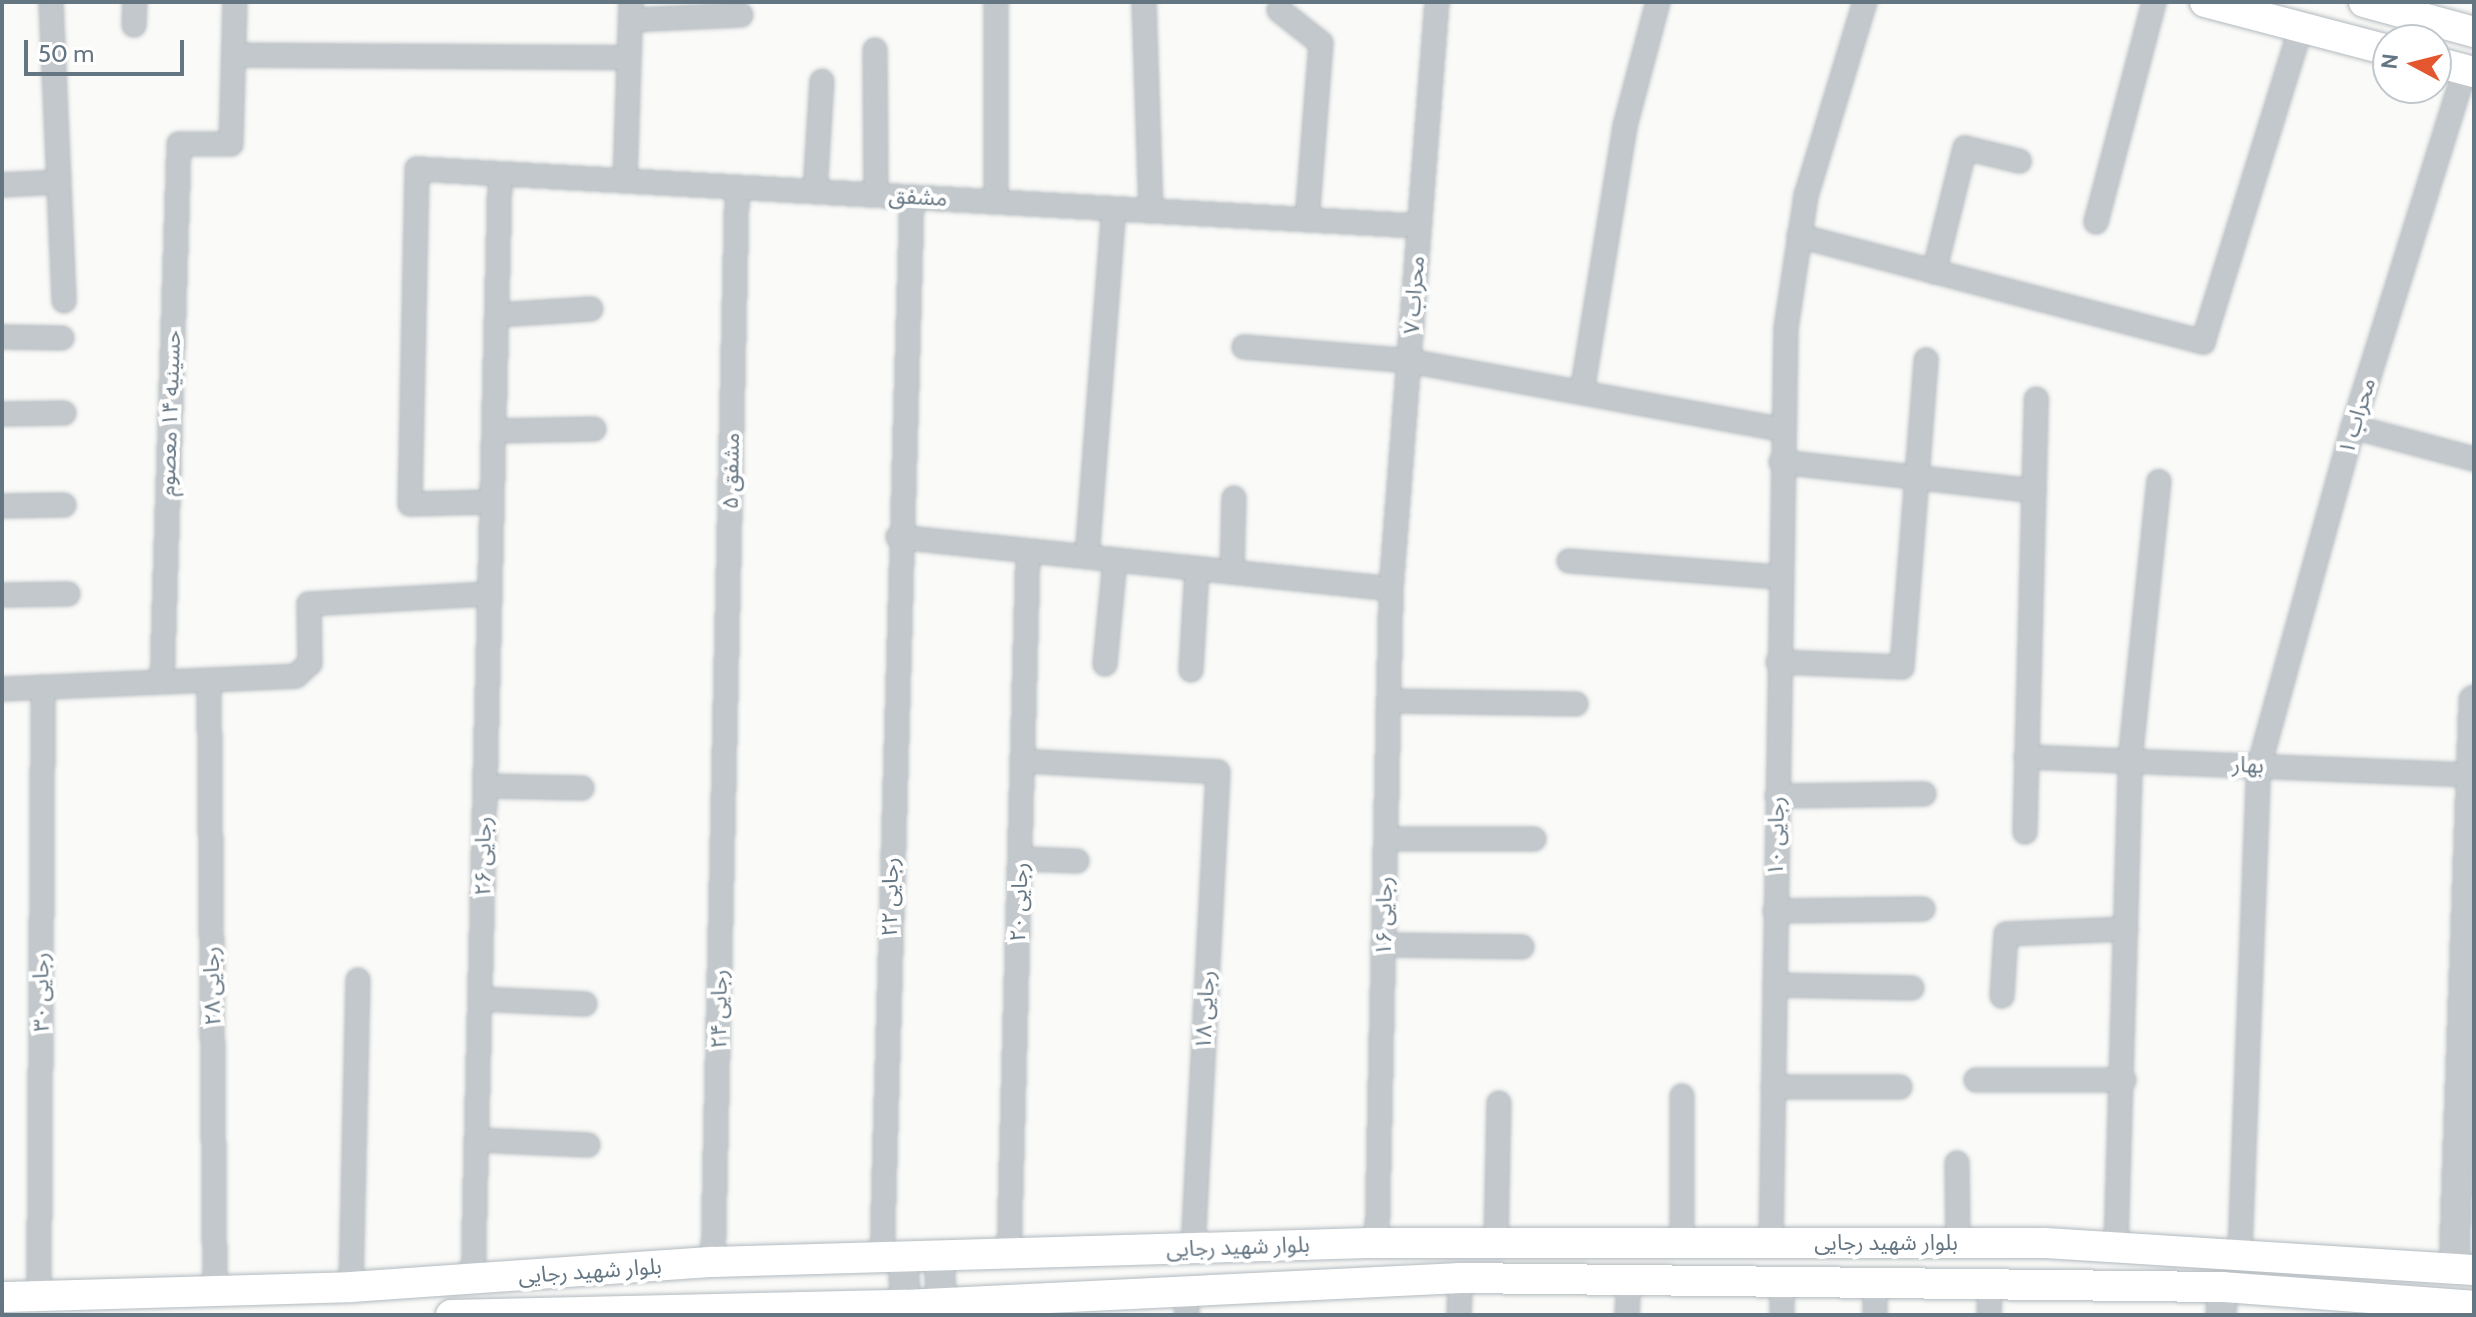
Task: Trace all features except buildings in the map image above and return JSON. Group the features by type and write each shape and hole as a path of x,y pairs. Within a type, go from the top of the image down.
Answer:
{"main road":[{"path":"2205,2 2372,46"},
{"path":"2364,2 2407,8 2474,32"},
{"name":"بلوار شهید رجایی","path":"2,1297 351,1287 713,1262 1377,1243 2116,1246 2464,1269"},
{"name":"بلوار شهید رجایی","path":"451,1315 906,1310 1186,1303 1460,1278 1990,1284 2222,1301 2438,1309 2474,1306"}],"street":[{"path":"51,2 64,301"},
{"path":"134,25 135,2"},
{"path":"235,2 234,55 629,58"},
{"path":"996,2 996,202"},
{"path":"1144,2 1151,211"},
{"name":"محراب ۷","path":"1391,589 1437,2"},
{"path":"1582,392 1625,126 1658,2"},
{"name":"رجایی ۱۰","path":"1771,1243 1781,429 1799,236 1865,2"},
{"path":"2096,222 2154,2"},
{"path":"1279,10 1321,43 1307,219"},
{"path":"625,181 631,11 741,15"},
{"path":"1799,236 2203,342 2301,27"},
{"path":"875,50 876,195"},
{"name":"حسینیه ۱۴ معصوم","path":"162,682 179,144 231,144 234,55"},
{"name":"محراب ۱","path":"2240,1252 2259,766 2353,427 2458,68"},
{"path":"815,191 822,81"},
{"path":"1934,272 1965,148 2019,161"},
{"name":"مشفق","path":"492,502 410,504 417,169 1419,226"},
{"name":"رجایی ۲۶","path":"473,1280 500,174"},
{"path":"2,185 59,182"},
{"name":"مشفق ۵","path":"724,756 737,187"},
{"name":"رجایی ۲۲","path":"893,1257 898,537 912,197"},
{"path":"1087,557 1114,209"},
{"path":"497,315 591,309"},
{"path":"2,337 62,338"},
{"path":"1244,347 1409,361 1781,429"},
{"path":"1778,662 1902,667 1926,360"},
{"path":"2025,832 2036,399"},
{"path":"2,414 64,413"},
{"path":"2353,427 2474,459"},
{"path":"494,431 594,429"},
{"path":"1781,462 2034,491"},
{"path":"2116,1246 2127,982 2130,761 2159,482"},
{"path":"1232,572 1234,498"},
{"path":"2,506 64,505"},
{"path":"898,537 1391,589"},
{"name":"رجایی ۲۰","path":"1009,1254 1028,551"},
{"path":"1105,664 1115,560"},
{"path":"1569,561 1779,577"},
{"path":"1191,670 1197,568"},
{"name":"رجایی ۱۶","path":"1377,1243 1391,589"},
{"path":"2,595 68,594"},
{"path":"2,689 296,676 310,663 309,604 490,594"},
{"name":"رجایی ۲۸","path":"209,680 215,1292"},
{"name":"رجایی ۳۰","path":"39,1297 43,687"},
{"path":"2464,1269 2474,700"},
{"path":"1388,701 1576,704"},
{"name":"رجایی ۲۴","path":"713,1262 724,756"},
{"name":"بهار","path":"2026,757 2472,775"},
{"name":"رجایی ۱۸","path":"1023,761 1218,772 1193,1248"},
{"path":"485,786 582,788"},
{"path":"1777,796 1924,794"},
{"path":"1386,839 1534,839"},
{"path":"1020,859 1077,861"},
{"path":"1775,911 1923,909"},
{"path":"2002,996 2006,934 2126,929"},
{"path":"1384,945 1522,947"},
{"path":"351,1287 358,980"},
{"path":"1775,985 1912,988"},
{"path":"480,999 585,1004"},
{"path":"1976,1080 2124,1080"},
{"path":"1773,1087 1900,1087"},
{"path":"1682,1096 1682,1243"},
{"path":"1496,1243 1499,1103"},
{"path":"477,1140 588,1145"},
{"path":"1957,1163 1958,1243"},
{"path":"939,1256 942,1309"},
{"path":"893,1257 906,1310"},
{"path":"1459,1315 1460,1278"},
{"path":"1627,1315 1629,1280"},
{"path":"1782,1282 1782,1315"},
{"path":"1875,1283 1875,1315"},
{"path":"1989,1315 1990,1284"}]}
